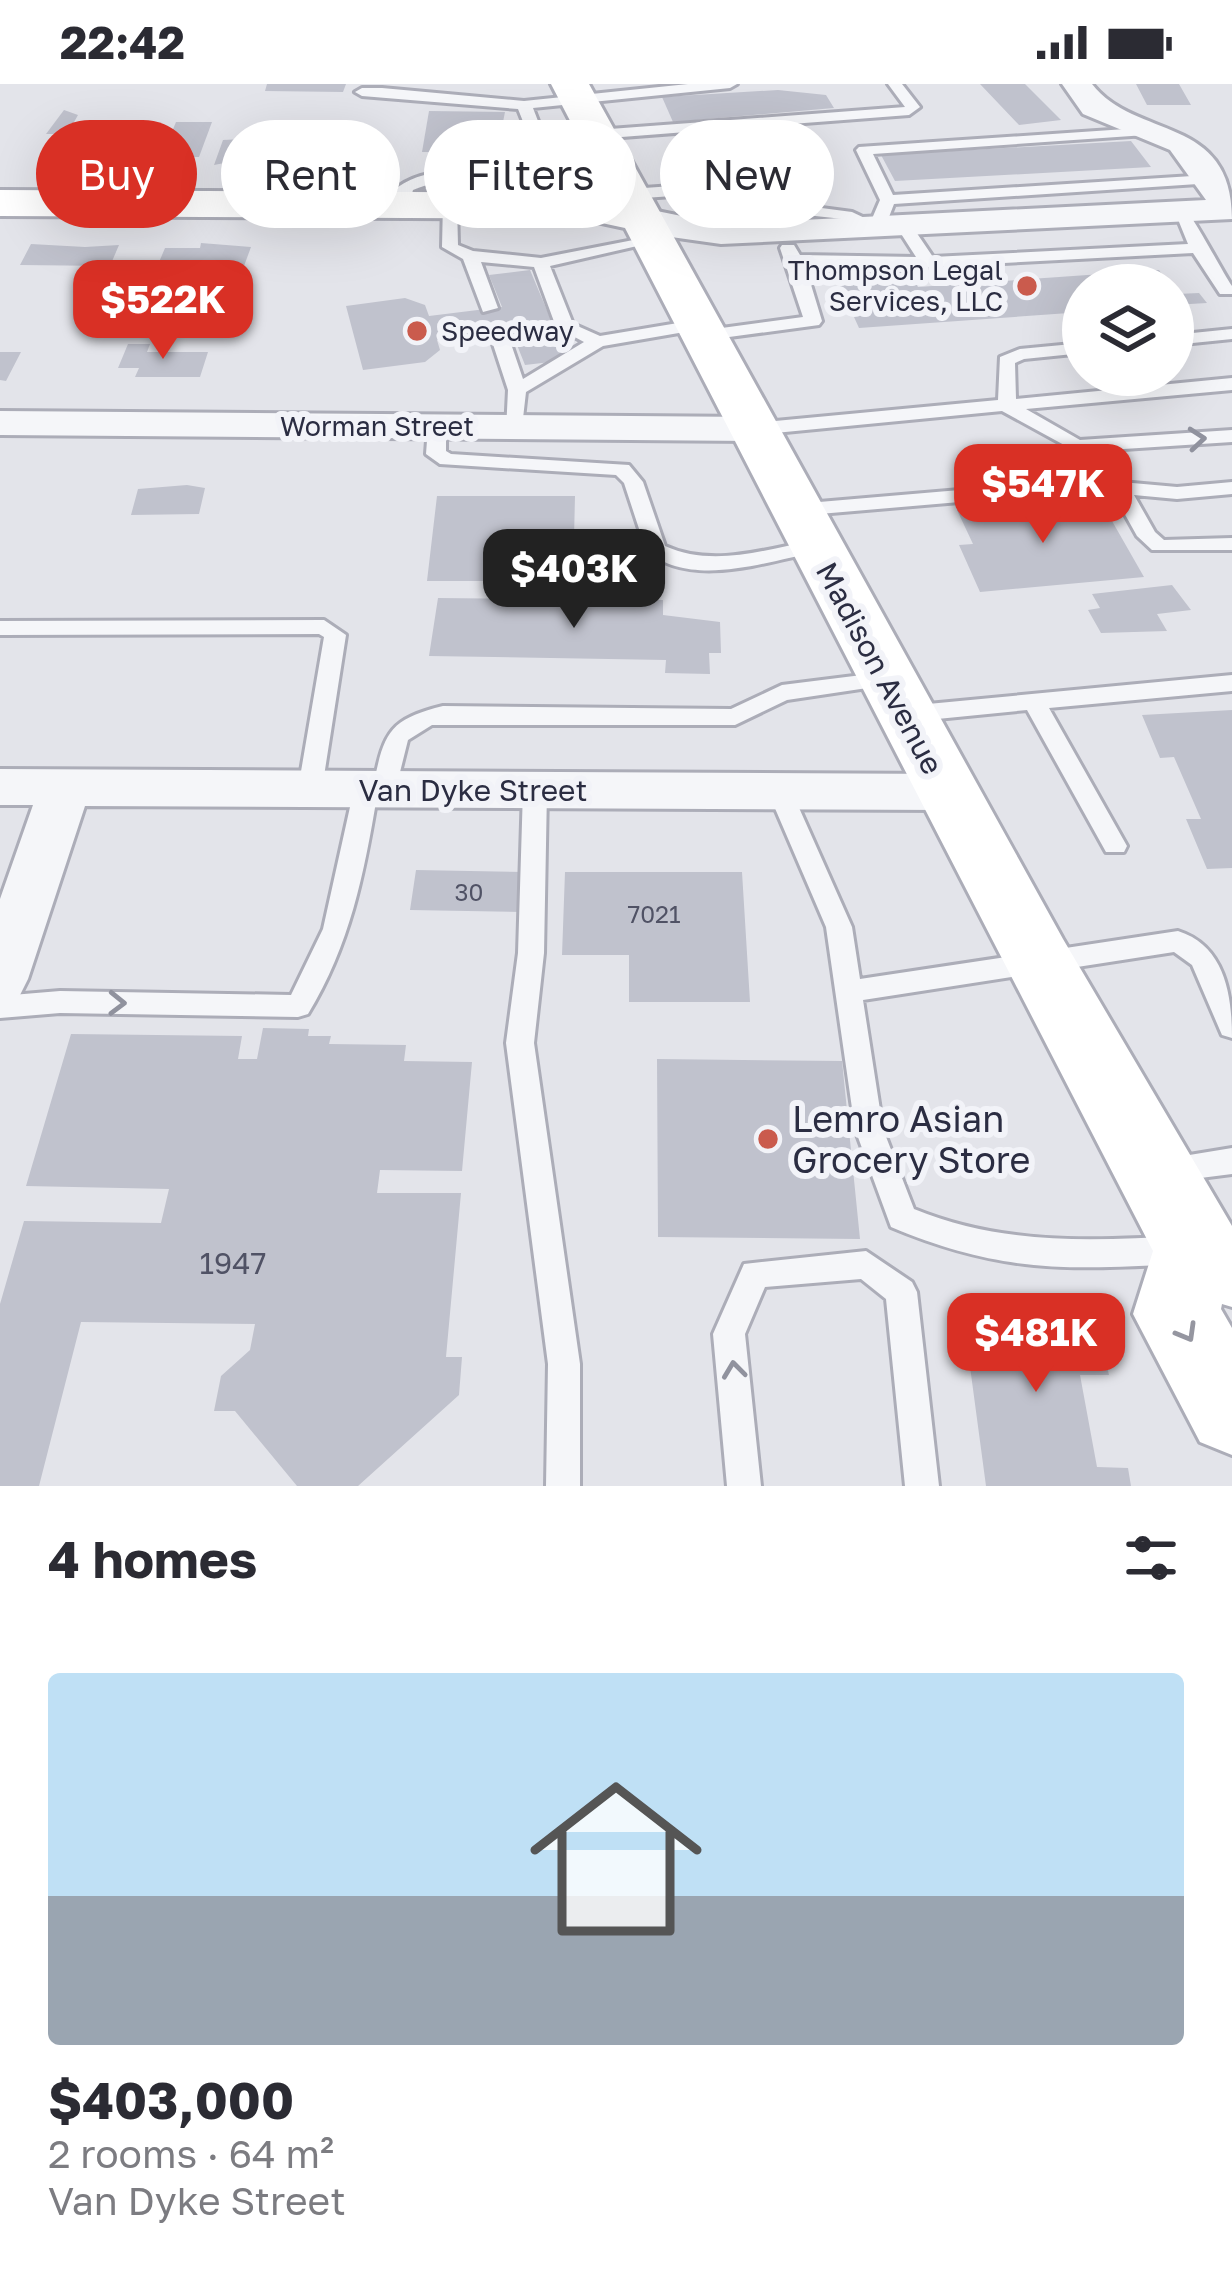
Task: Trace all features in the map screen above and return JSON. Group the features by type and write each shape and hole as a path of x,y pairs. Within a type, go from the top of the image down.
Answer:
{"main road":[{"name":"Madison Avenue","path":"581,105 1153,1171 1214,1259"},
{"path":"0,203 424,204"},
{"path":"636,216 642,217"},
{"path":"1214,1259 1176,1314 1232,1411"}],"street":[{"path":"1077,84 1094,107 1181,143 1231,209"},
{"path":"642,217 697,233 787,247 890,220 1231,209"},
{"name":"Worman Street","path":"0,423 436,427 516,409 753,429"},
{"name":"Van Dyke Street","path":"0,787 946,792"},
{"path":"0,979 65,787"}],"lane":[{"path":"581,105 730,84"},
{"path":"362,92 437,93 467,102 524,105 909,111 913,107 895,84"},
{"path":"524,105 530,120"},
{"path":"928,262 890,220 863,155 874,146 1155,131"},
{"path":"401,204 406,187 424,177"},
{"path":"544,283 642,217 715,188 750,191 812,212 890,220 1208,180"},
{"path":"1183,212 1198,248 1226,290"},
{"path":"450,228 450,247 544,283"},
{"path":"561,342 813,321 787,247 928,262 1198,248"},
{"path":"470,256 491,299"},
{"path":"544,283 556,320 594,340"},
{"path":"1194,338 1232,334"},
{"path":"516,409 594,340"},
{"path":"506,344 516,409"},
{"path":"1007,406 1006,361 1020,354 1062,350"},
{"path":"753,429 1232,384"},
{"path":"1007,406 1077,446 1232,436"},
{"path":"436,427 436,454 447,460 597,464 622,469 633,482 656,550 679,563 709,565 806,528 1119,486 1177,494 1232,488"},
{"path":"1119,486 1147,536 1159,545 1232,544"},
{"path":"0,628 324,627 335,635 310,789"},
{"path":"0,1007 60,1002 298,1006 325,968 344,920 375,789 396,734 410,721 443,714 735,717 782,693 1034,700 1232,683"},
{"path":"1034,700 1114,846"},
{"path":"535,790 531,953 520,1043 564,1364 563,1486"},
{"path":"780,792 839,927 869,1129 902,1218 959,1244 1039,1256 1214,1259"},
{"path":"848,992 1178,941 1202,959 1232,1028"},
{"path":"1153,1171 1232,1161"},
{"path":"744,1486 729,1334 755,1274 866,1265 901,1292 922,1486"}],"building":[{"path":"267,84 346,84 343,92 265,91"},
{"path":"980,84 1025,84 1061,120 1019,125"},
{"path":"1136,84 1179,84 1191,105 1147,105"},
{"path":"778,90 826,95 834,108 672,120 662,97"},
{"path":"64,110 78,115 75,120 56,120"},
{"path":"429,111 505,112 503,120 427,120"},
{"path":"197,122 212,122 199,157"},
{"path":"1131,141 1151,167 895,181 881,155"},
{"path":"201,243 251,247 244,266 209,266 199,294 146,293 165,248 200,248"},
{"path":"31,244 119,245 110,266 20,265"},
{"path":"908,268 918,287 1062,277 1062,314 859,328 834,273"},
{"path":"530,270 568,360 525,365 511,330 437,340 440,350 425,362 363,370 346,306 405,298 425,305 429,316 502,307 489,275"},
{"path":"1194,293 1199,293 1207,303 1194,304"},
{"path":"128,344 150,344 147,352 208,352 200,377 135,377 139,368 118,368"},
{"path":"0,352 21,352 6,381 0,380"},
{"path":"205,488 199,514 131,515 138,489"},
{"path":"437,496 575,496 573,581 427,581"},
{"path":"1086,499 1099,522 1112,521 1144,577 980,592 959,545 973,544 957,510"},
{"path":"1172,585 1191,610 1157,614 1167,631 1101,633 1088,610 1100,608 1092,594"},
{"path":"438,598 663,600 663,615 720,622 721,653 709,653 710,674 665,673 666,660 429,656"},
{"path":"1232,710 1232,868 1207,869 1186,819 1201,819 1174,757 1160,758 1142,715"},
{"path":"416,870 527,872 523,912 410,910"},
{"path":"565,872 742,872 750,1002 629,1002 629,955 562,955"},
{"path":"263,1028 309,1029 308,1036 331,1036 329,1044 406,1045 404,1061 472,1062 462,1171 380,1170 377,1193 461,1193 446,1357 462,1357 459,1395 358,1486 297,1486 235,1411 214,1411 221,1376 250,1350 255,1324 81,1322 39,1486 0,1486 0,1304 24,1221 161,1223 169,1189 26,1186 71,1034 242,1036 238,1059 257,1059"},
{"path":"657,1059 842,1061 860,1239 658,1237"},
{"path":"962,1307 1095,1308 1109,1375 1080,1375 1097,1467 1128,1468 1131,1486 986,1486"}],"place":[{"name":"Thompson Legal Services, LLC","path":"1027,286"},
{"name":"Speedway","path":"417,331"},
{"name":"Lemro Asian Grocery Store","path":"768,1139"}]}
